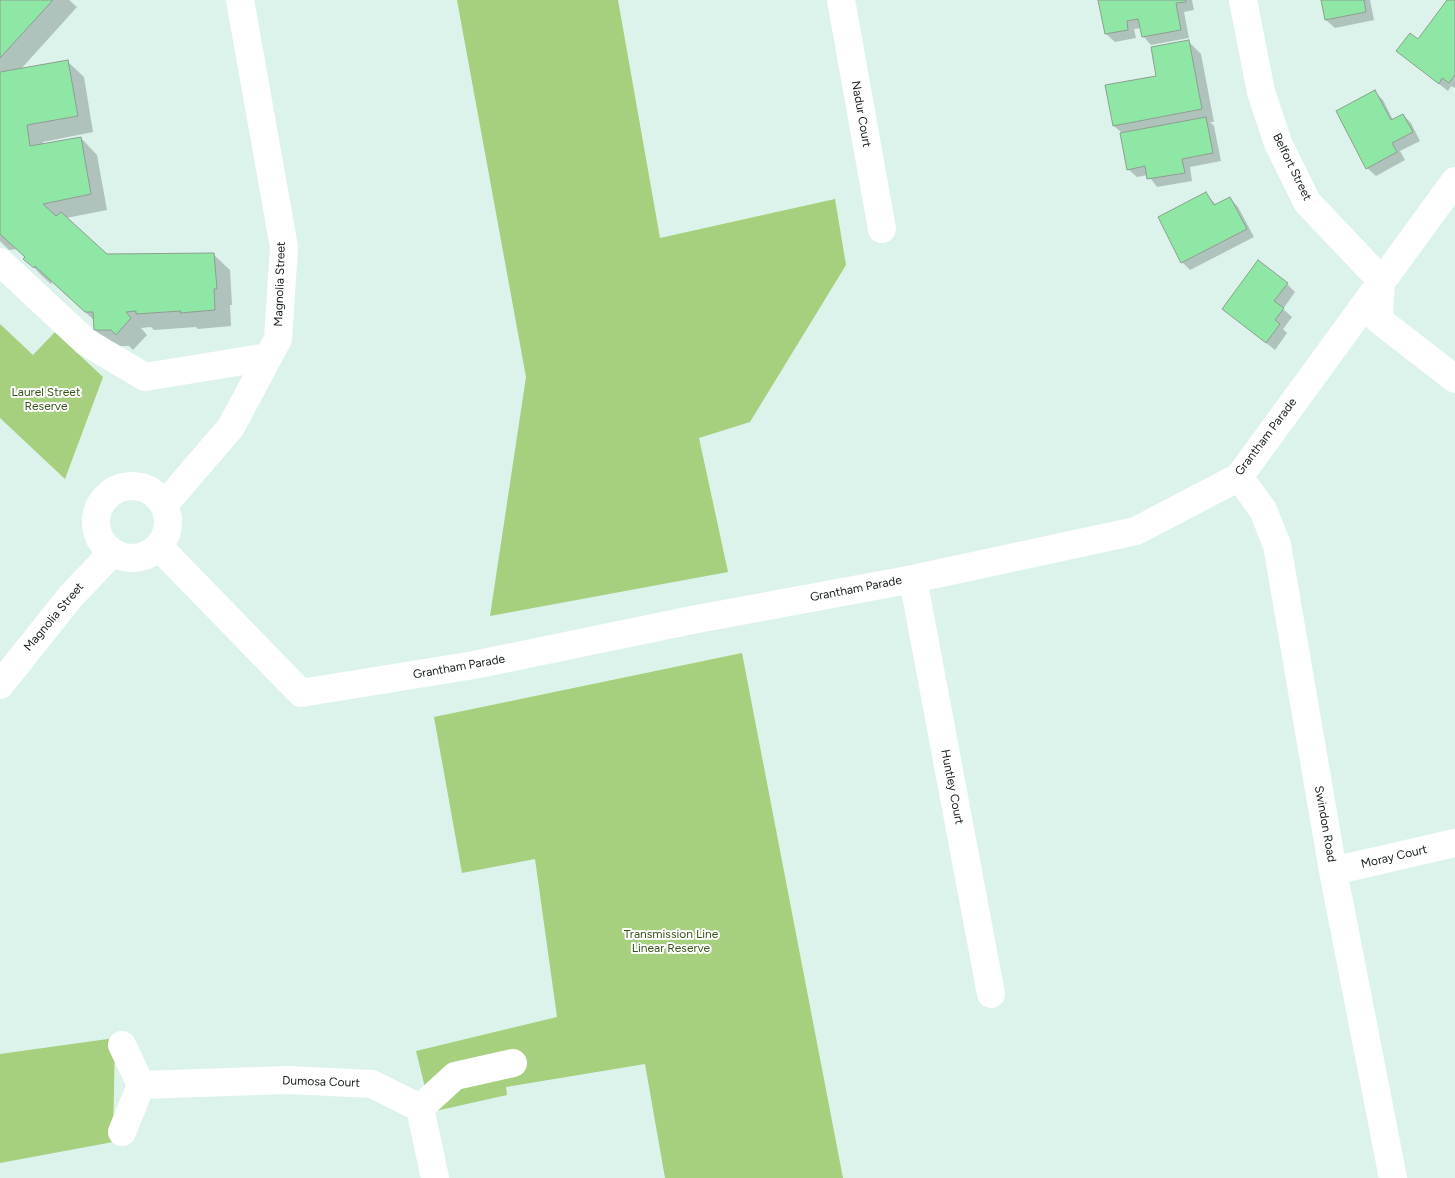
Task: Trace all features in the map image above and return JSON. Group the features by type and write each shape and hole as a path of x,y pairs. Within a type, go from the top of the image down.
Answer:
{"street":[{"name":"Magnolia Street","path":"164,505 231,428 278,338 284,247 240,0"},
{"name":"Nadur Court","path":"841,0 882,229"},
{"name":"Belfort Street","path":"1243,0 1261,92 1278,143 1308,202 1381,280"},
{"name":"Grantham Parade","path":"159,547 301,693 474,666 683,622 913,579 1136,531 1239,477 1455,181"},
{"path":"0,262 86,342 145,377 268,357"},
{"path":"1381,280 1379,320 1455,379"},
{"name":"Swindon Road","path":"1239,477 1263,510 1277,545 1333,871 1393,1178"},
{"path":"128,486 140,487 152,491 164,505 168,517 168,530 159,547 149,555 137,559 124,559 102,545 97,533 95,520 98,508 105,497 115,490 128,486"},
{"name":"Magnolia Street","path":"0,685 71,596 112,553"},
{"name":"Huntley Court","path":"913,579 991,994"},
{"name":"Moray Court","path":"1333,871 1455,843"},
{"path":"122,1045 141,1085 122,1132"},
{"path":"435,1178 420,1108 455,1076 513,1063"},
{"name":"Dumosa Court","path":"141,1085 288,1080 372,1084 420,1108"}],"green space":[{"path":"457,0 618,0 660,238 835,199 846,265 750,422 699,438 728,572 490,616 526,377"},
{"name":"Laurel Street Reserve","path":"0,324 33,355 55,332 103,377 65,479 0,418"},
{"name":"Transmission Line Linear Reserve","path":"742,653 843,1178 665,1178 645,1064 506,1087 507,1095 431,1112 416,1051 557,1017 535,859 462,873 434,717"},
{"path":"115,1038 113,1142 0,1163 0,1054"}],"building":[{"path":"0,0 53,0 0,58"},
{"path":"1098,0 1186,0 1186,2 1176,3 1181,30 1142,37 1138,19 1127,21 1128,30 1105,34"},
{"path":"1321,0 1364,0 1366,12 1325,20"},
{"path":"1447,0 1455,0 1455,75 1449,83 1442,78 1439,84 1396,51 1410,33 1418,39"},
{"path":"1189,40 1202,109 1113,126 1105,85 1156,76 1151,47"},
{"path":"68,60 78,116 27,125 30,146 81,137 91,194 43,204 56,216 61,212 107,254 214,253 217,289 214,289 215,310 136,314 136,311 126,312 131,318 116,335 111,330 94,330 93,312 85,312 35,266 34,268 23,259 25,257 0,234 0,72"},
{"path":"1375,90 1391,120 1403,114 1413,132 1392,143 1397,152 1366,169 1336,111"},
{"path":"1206,117 1213,153 1182,159 1185,173 1147,179 1145,166 1127,170 1120,133"},
{"path":"1206,192 1214,205 1230,197 1247,229 1181,263 1158,217"},
{"path":"1258,260 1288,283 1274,301 1284,308 1275,320 1280,324 1266,343 1222,309"}]}
